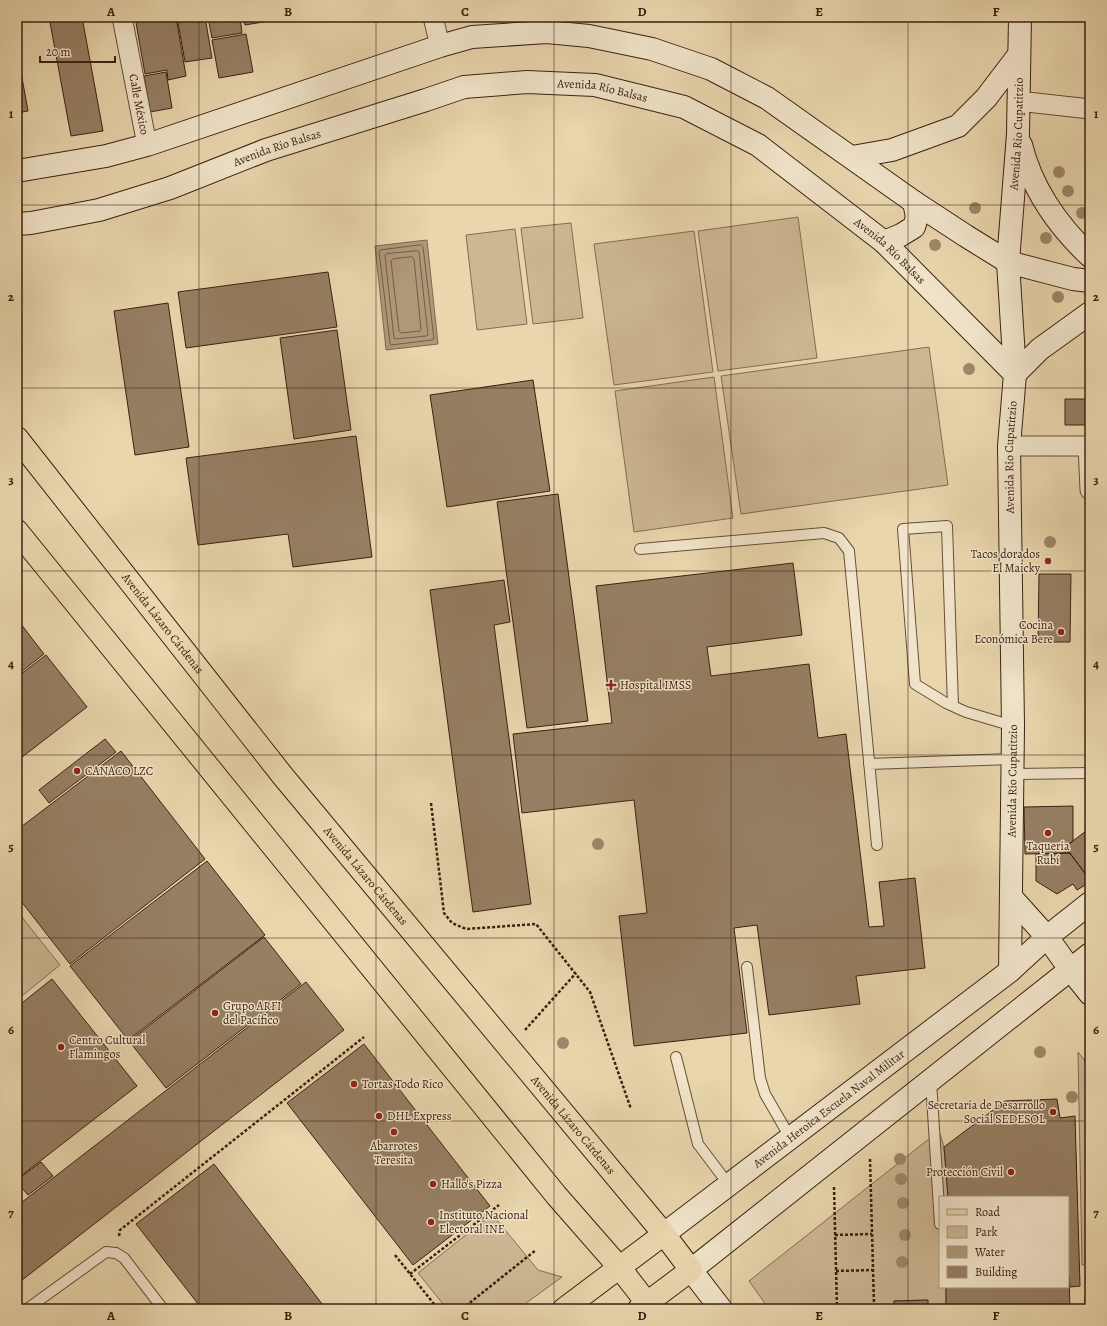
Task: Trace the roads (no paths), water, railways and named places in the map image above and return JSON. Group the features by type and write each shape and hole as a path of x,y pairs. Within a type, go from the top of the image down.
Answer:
{"main road":[{"name":"Avenida Lázaro Cárdenas","path":"17,438 282,775 664,1234 691,1270"},
{"path":"17,531 556,1194 620,1267 646,1307 691,1270"},
{"name":"Avenida Heroica Escuela Naval Militar","path":"564,1309 664,1234"}],"street":[{"name":"Calle México","path":"122,17 147,145"},
{"path":"433,17 440,46"},
{"name":"Avenida Río Cupatitzio","path":"1010,971 1013,726 1009,446 1015,374 1008,262 1018,134 1018,56 1020,17"},
{"path":"17,171 106,156 147,145 440,46 472,37 547,32 589,36 652,49 711,69 767,98 914,202 1008,262 1073,280 1090,280"},
{"path":"852,157 892,150 958,126 986,98 1018,56"},
{"name":"Avenida Río Balsas","path":"17,224 31,223 106,208 170,188 266,150 464,87 527,82 595,85 684,107 758,145 884,242 1015,374"},
{"path":"1018,101 1090,109"},
{"path":"1018,134 1023,155 1045,202 1059,223 1090,256"},
{"path":"884,242 901,235 914,227 917,217 914,202"},
{"path":"1015,374 1040,350 1090,313"},
{"path":"1009,446 1089,446 1090,490"},
{"path":"1012,898 1047,937 1090,994"},
{"name":"Avenida Heroica Escuela Naval Militar","path":"664,1234 1010,971 1047,937 1090,903"},
{"path":"691,1270 1090,954"},
{"name":"Avenida Lázaro Cárdenas","path":"691,1270 721,1309"}],"lane":[{"path":"952,706 947,526 903,529 915,684 946,703 952,706 966,712 1013,726"},
{"path":"640,549 824,533 839,538 849,551 877,845"},
{"path":"869,764 1012,766 1090,772"},
{"path":"747,967 760,1078 765,1094 791,1138"},
{"path":"676,1057 698,1144 729,1185"},
{"path":"931,1079 939,1208"},
{"path":"33,1308 106,1252 116,1252 124,1258 164,1309"}],"water":[{"path":"427,240 438,344 386,350 375,246"}],"place":[{"name":"Tacos dorados El Maicky","path":"1048,561"},
{"name":"Cocina Económica Bere","path":"1061,632"},
{"name":"Hospital IMSS","path":"611,685"},
{"name":"CANACO LZC","path":"77,771"},
{"name":"Taquería Rubí","path":"1048,833"},
{"name":"Grupo ARFI del Pacífico","path":"215,1013"},
{"name":"Centro Cultural Flamingos","path":"61,1047"},
{"name":"Tortas Todo Rico","path":"354,1084"},
{"name":"Secretaría de Desarrollo Social SEDESOL","path":"1053,1112"},
{"name":"DHL Express","path":"379,1116"},
{"name":"Abarrotes Teresita","path":"394,1132"},
{"name":"Protección Civil","path":"1011,1172"},
{"name":"Hallo's Pizza","path":"433,1184"},
{"name":"Instituto Nacional Electoral INE","path":"431,1222"}]}
